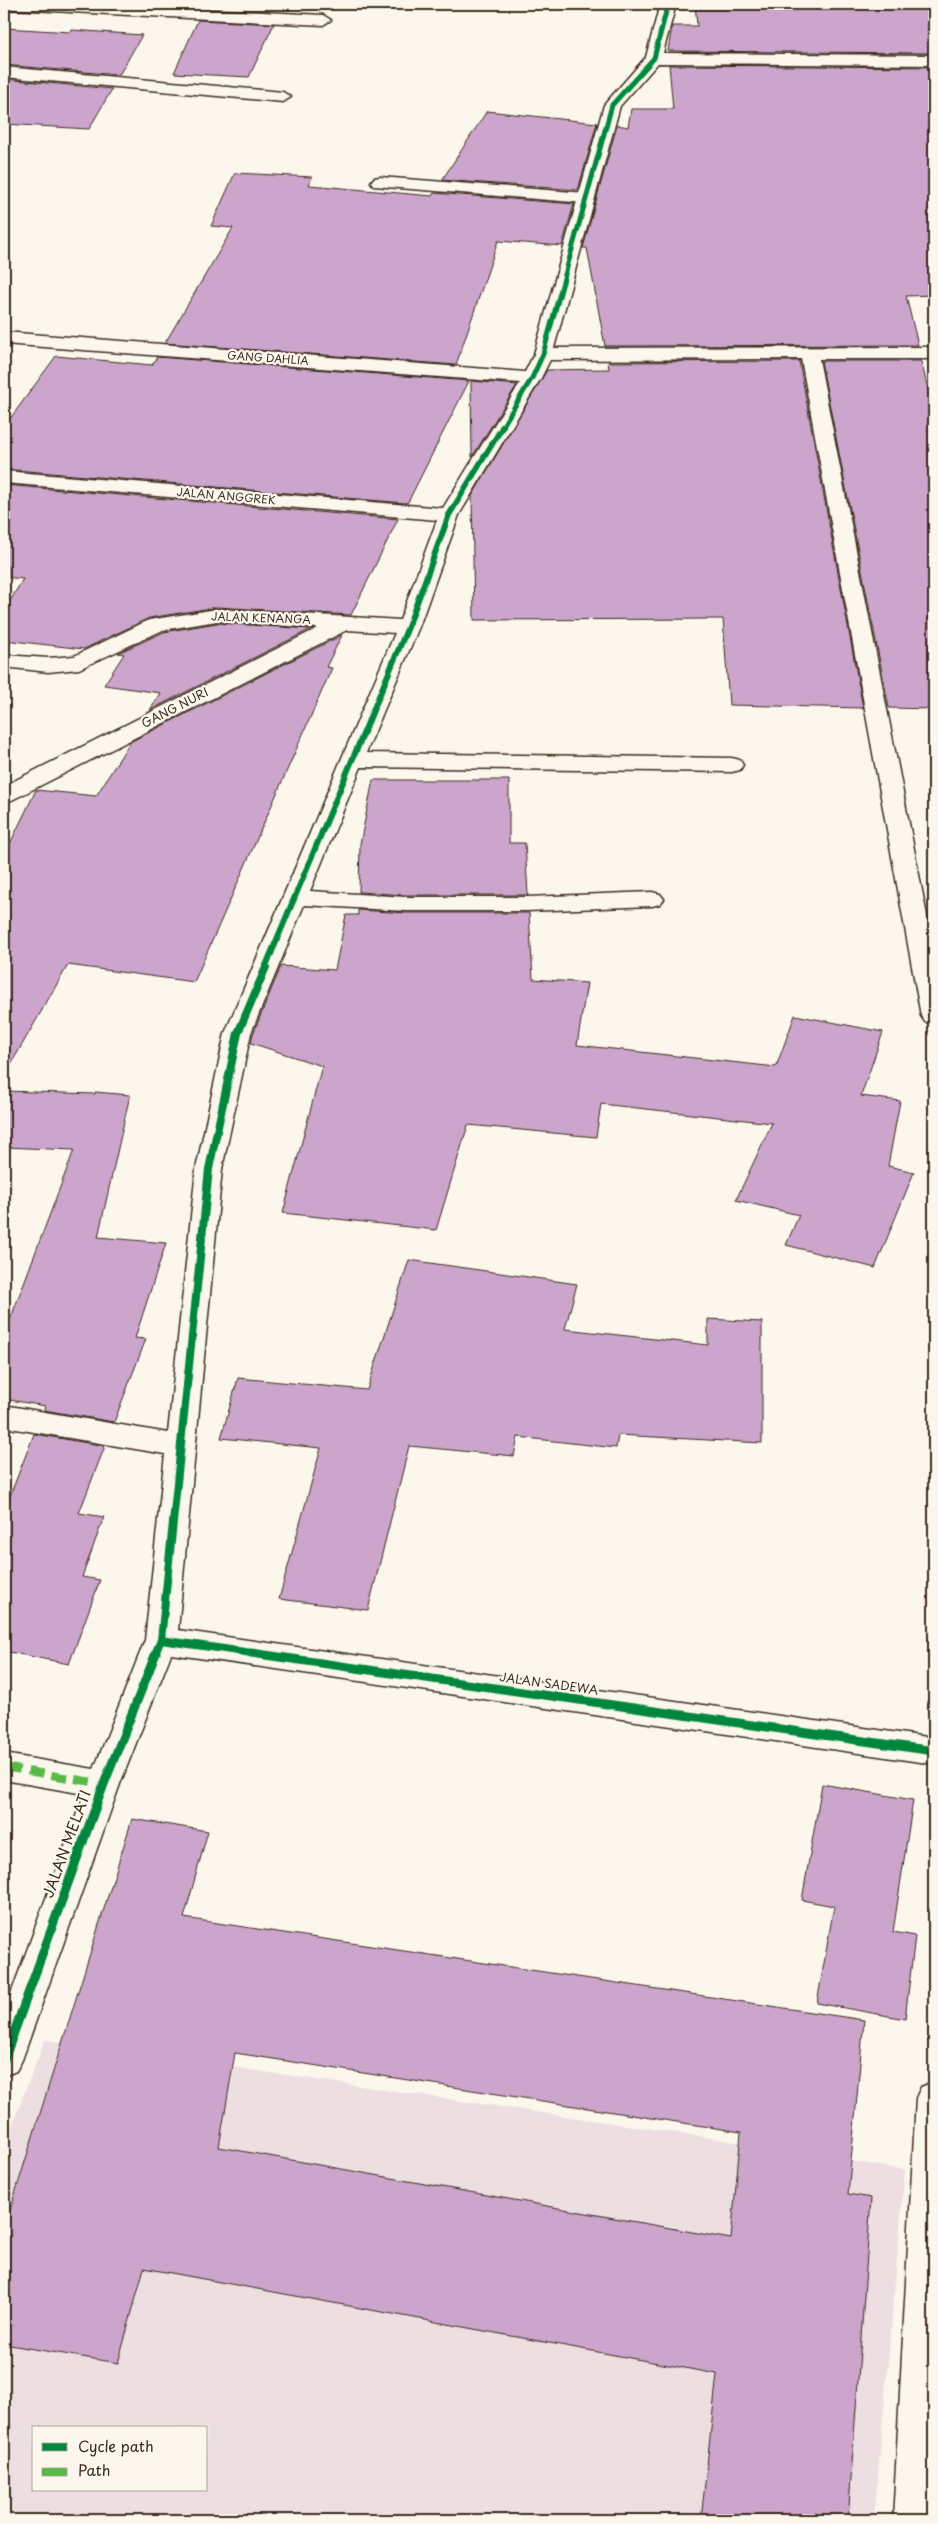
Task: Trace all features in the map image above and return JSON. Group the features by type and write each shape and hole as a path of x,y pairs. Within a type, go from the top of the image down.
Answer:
{"street":[{"path":"11,4 323,20"},
{"path":"668,4 654,58 934,60"},
{"name":"JALAN MELATI","path":"4,2060 104,1784 161,1640 209,1169 238,1032 408,627 449,515 532,378 543,354 612,105 654,58"},
{"path":"4,72 283,97"},
{"path":"380,182 586,198"},
{"name":"GANG DAHLIA","path":"4,338 532,378"},
{"path":"543,354 934,353"},
{"path":"809,354 934,1016"},
{"name":"JALAN ANGGREK","path":"4,477 449,515"},
{"name":"JALAN KENANGA","path":"4,661 48,665 79,662 157,625 217,615 408,627"},
{"name":"GANG NURI","path":"4,794 346,622"},
{"path":"352,760 732,765"},
{"path":"294,898 406,904 527,904 652,899"},
{"path":"4,1416 181,1446"},
{"name":"JALAN SADEWA","path":"161,1640 934,1751"},
{"path":"4,1767 104,1784"},
{"path":"913,2520 934,2098"}],"shaded area":[{"path":"45,2040 687,2134 905,2170 874,2520 4,2520 4,2146"}],"building":[{"path":"695,4 934,4 934,53 668,51 672,26 697,26"},
{"path":"198,20 274,24 249,77 174,73"},
{"path":"4,28 142,35 119,75 4,65"},
{"path":"669,65 934,67 934,295 906,296 918,345 605,346 587,248 583,248 617,125 628,127 631,109 673,109"},
{"path":"4,79 112,89 89,129 4,124"},
{"path":"487,111 597,123 578,190 442,180"},
{"path":"235,173 312,177 309,185 432,196 434,193 574,204 562,246 498,241 456,365 165,343 233,228 211,226"},
{"path":"56,356 152,365 157,357 469,381 408,502 405,503 4,469 4,427"},
{"path":"799,361 863,708 729,705 723,619 474,620 472,496 547,370 609,369 608,362"},
{"path":"821,361 921,361 934,413 934,709 889,708"},
{"path":"471,381 517,385 472,457"},
{"path":"4,485 398,519 351,615 217,607 149,618 84,649 4,640 4,611 23,579 4,577"},
{"path":"217,623 311,629 150,710 161,693 104,685 124,654 118,653 164,632"},
{"path":"342,635 326,667 332,668 194,982 68,965 4,1076 4,856 36,790 96,796 130,742"},
{"path":"373,780 509,780 509,843 525,843 528,895 406,895 359,892 360,844"},
{"path":"358,910 406,913 529,913 533,979 587,983 577,1045 776,1067 795,1015 883,1032 861,1096 900,1101 888,1166 914,1172 875,1268 786,1245 799,1215 736,1200 772,1123 601,1104 596,1137 468,1125 436,1230 283,1213 322,1066 251,1043 253,1034 281,966 335,970 346,915 358,915"},
{"path":"4,1091 95,1094 95,1092 130,1095 98,1237 166,1243 135,1338 146,1339 114,1422 44,1410 45,1406 4,1399 4,1336 74,1150 4,1147"},
{"path":"409,1260 577,1284 565,1329 708,1345 708,1319 762,1322 762,1443 618,1435 616,1448 518,1437 514,1456 409,1446 368,1610 279,1599 321,1448 221,1438 238,1378 367,1390"},
{"path":"34,1434 105,1446 79,1513 104,1517 82,1577 100,1580 69,1664 4,1651 4,1511"},
{"path":"822,1784 913,1800 893,1932 915,1936 905,2019 817,2003 834,1906 802,1900"},
{"path":"132,1819 208,1831 184,1918 864,2020 848,2194 871,2198 848,2520 701,2520 717,2374 144,2268 118,2363 4,2344 4,2229","holes":["235,2053 741,2132 731,2239 219,2147"]}],"marked path":[{"path":"4,1767 104,1784"}],"cycle path":[{"path":"4,2060 104,1784 161,1640 209,1169 238,1033 408,627 449,515 532,378 543,354 612,105 654,58 668,4"},
{"path":"161,1640 934,1751"}]}
